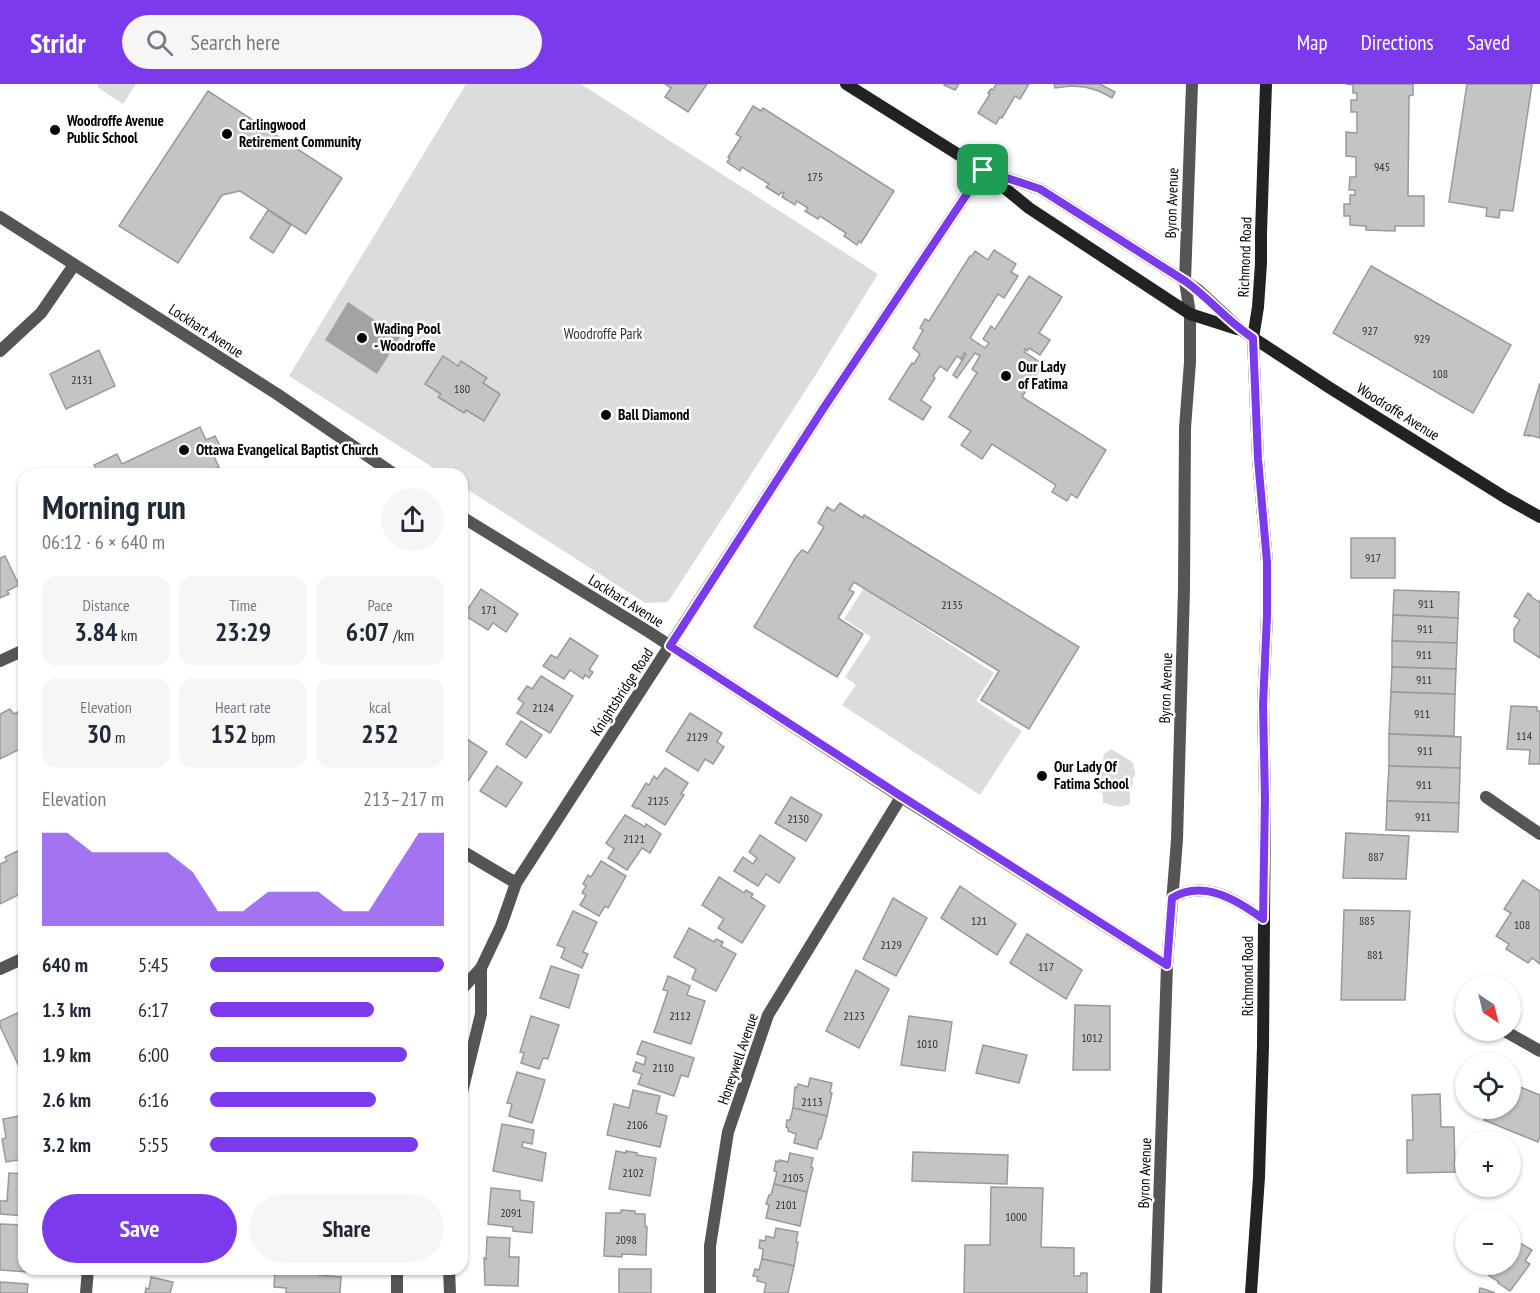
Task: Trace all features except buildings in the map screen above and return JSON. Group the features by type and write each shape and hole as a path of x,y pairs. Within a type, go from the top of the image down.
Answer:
{"main road":[{"name":"Woodroffe Avenue","path":"846,84 983,170 1029,208 1190,314 1241,330"},
{"name":"Richmond Road","path":"1251,1293 1260,1148 1265,798 1263,705 1267,615 1267,562 1258,459 1253,338 1261,263 1266,84"},
{"name":"Woodroffe Avenue","path":"983,170 1040,189 1198,290 1241,330 1253,338 1540,518"}],"street":[{"name":"Byron Avenue","path":"1156,1293 1167,965 1177,840 1184,589 1185,429 1190,362 1190,314 1185,281 1192,84"},
{"name":"Knightsbridge Road","path":"468,982 481,968 501,926 516,883 823,409 983,170"},
{"name":"Lockhart Avenue","path":"0,217 277,394 383,468"},
{"path":"0,351 41,314 74,265"},
{"name":"Lockhart Avenue","path":"468,520 670,646 1167,965"},
{"path":"0,662 18,653"},
{"name":"Honeywell Avenue","path":"710,1293 710,1246 729,1132 768,1015 901,796"},
{"path":"1486,797 1540,834"},
{"path":"468,855 516,883"},
{"path":"1172,898 1181,893 1205,891 1227,896 1263,919"},
{"path":"0,969 18,961"},
{"name":"Knightsbridge Road","path":"468,1067 481,1014 481,968"},
{"path":"1521,1040 1540,1051"},
{"path":"86,1293 88,1275"},
{"path":"397,1293 398,1275"},
{"path":"449,1275 450,1293"}],"green space":[{"path":"99,84 136,84 123,104 97,87"},
{"name":"Woodroffe Park","path":"466,84 581,84 878,274 815,376 668,602 645,603 468,490 468,468 434,468 289,376"},
{"path":"864,588 994,673 976,701 1022,731 980,795 842,705 856,685 845,677 871,637 844,619"},
{"path":"1111,749 1134,765 1135,776 1132,779 1130,803 1124,806 1103,803 1099,786 1104,754"}],"shaded area":[{"name":"Wading Pool - Woodroffe","path":"348,302 400,337 377,374 325,340"}],"place":[{"name":"Woodroffe Avenue Public School","path":"55,130"},
{"name":"Carlingwood Retirement Community","path":"227,134"},
{"name":"Wading Pool - Woodroffe","path":"362,338"},
{"name":"Our Lady of Fatima","path":"1006,376"},
{"name":"Ball Diamond","path":"606,415"},
{"name":"Ottawa Evangelical Baptist Church","path":"184,450"},
{"name":"Our Lady Of Fatima School","path":"1042,776"}],"route":[{"path":"983,170 1040,189 1198,290 1241,330 1253,338 1258,459 1267,562 1263,705 1265,798 1263,919 1227,896 1205,891 1181,893 1172,898 1167,965 670,646 823,409 983,170"}]}
